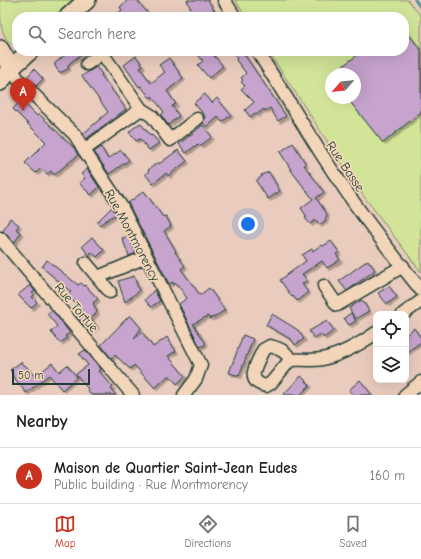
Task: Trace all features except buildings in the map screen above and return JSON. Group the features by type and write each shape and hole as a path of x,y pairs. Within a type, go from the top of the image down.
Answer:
{"street":[{"path":"74,12 87,0"},
{"path":"224,0 232,12"},
{"name":"Rue Montmorency","path":"0,49 18,79 75,135 121,206 201,365 196,379 184,395"},
{"path":"0,82 11,68 24,56"},
{"path":"88,64 99,56"},
{"path":"107,56 141,109 152,116 170,140 197,119"},
{"name":"Rue Basse","path":"260,56 342,186 372,228 421,290"},
{"path":"84,150 141,109"},
{"name":"Rue Tortue","path":"0,238 133,395"},
{"path":"98,277 146,257"},
{"path":"86,263 110,292"},
{"path":"324,286 336,311 403,266"},
{"path":"407,311 421,301"},
{"path":"290,360 322,359 342,353 361,344 373,335"}],"green space":[{"path":"0,0 72,0 59,12 12,12 12,43 7,40 4,35 0,14"},
{"path":"235,0 408,0 421,16 421,272 360,191 271,56 409,56 409,12 243,12"}],"waterway":[{"path":"415,0 421,8"}],"place":[{"name":"Maison de Quartier Saint-Jean Eudes","path":"23,111"}]}
